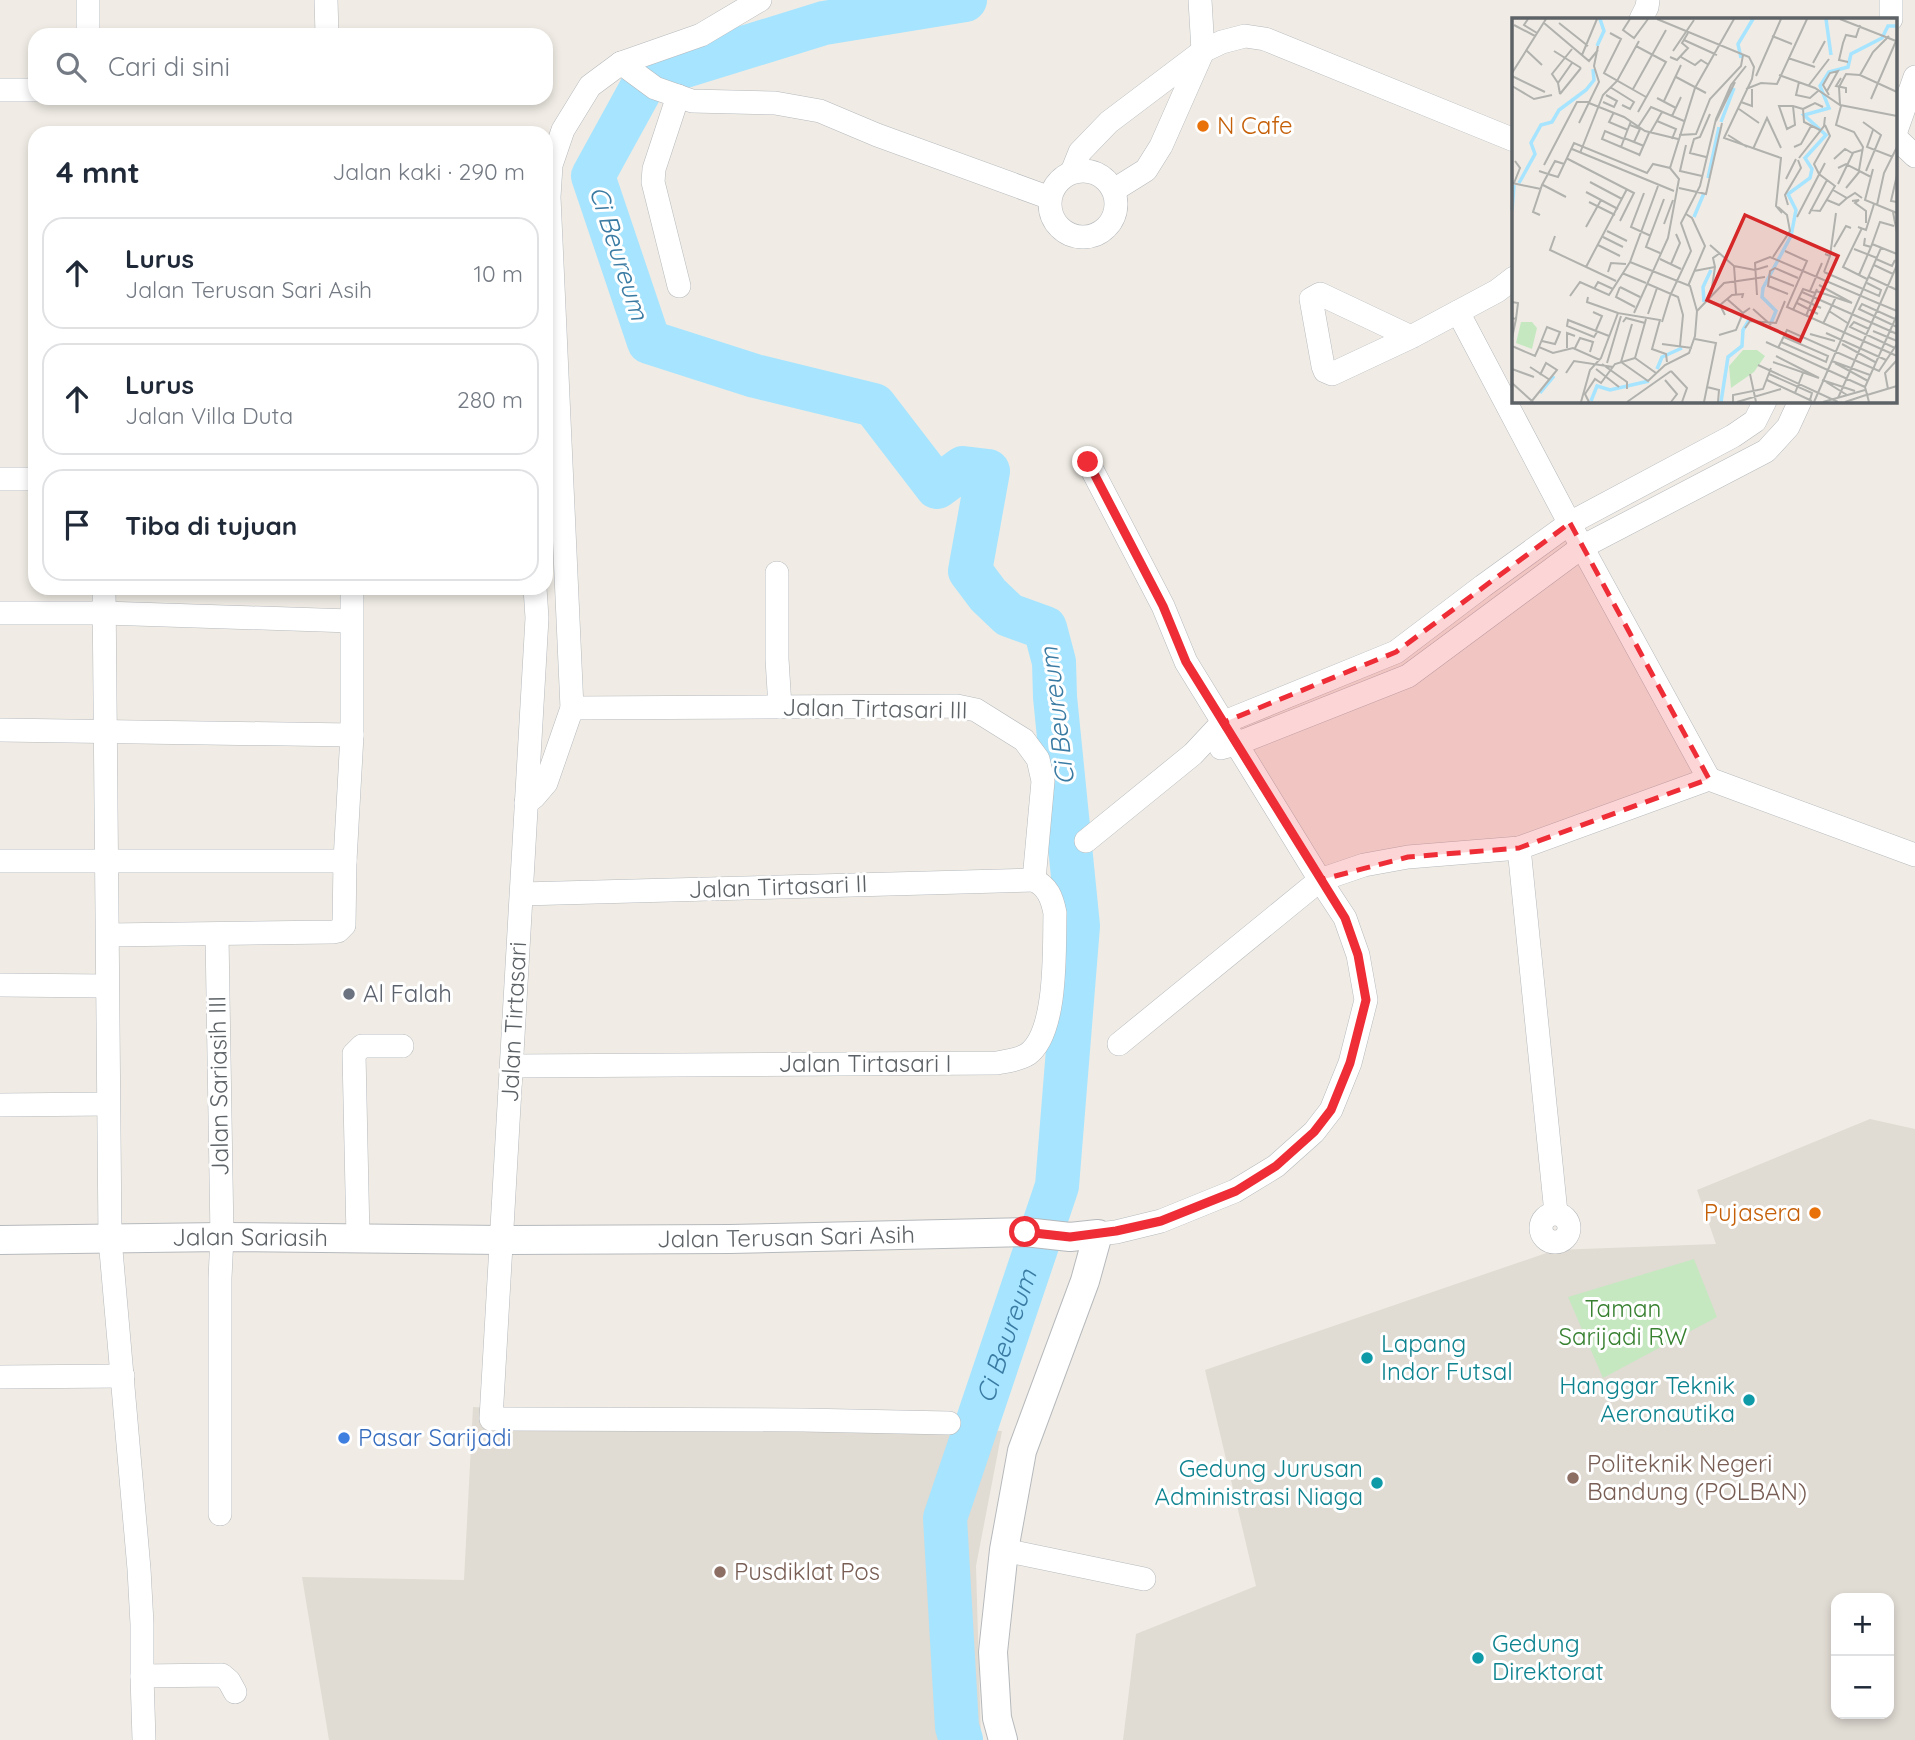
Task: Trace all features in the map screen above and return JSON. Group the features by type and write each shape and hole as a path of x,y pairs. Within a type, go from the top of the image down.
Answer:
{"street":[{"path":"88,0 88,28"},
{"path":"326,0 327,28"},
{"path":"553,159 563,130 590,86 621,63 701,35 760,0"},
{"path":"1114,190 1146,170 1161,146 1203,51 1200,0"},
{"path":"1642,18 1648,0"},
{"path":"1891,0 1891,18"},
{"path":"1072,172 1080,152 1109,122 1203,51 1245,36 1265,38 1512,139"},
{"path":"621,63 648,82 692,101 775,103 820,111 877,135 1050,198"},
{"path":"1898,125 1915,77"},
{"path":"0,90 28,90"},
{"path":"678,96 658,157 653,182 679,286"},
{"path":"1898,140 1915,156"},
{"path":"1092,171 1108,181 1114,190 1117,202 1112,220 1103,231 1093,236 1079,237 1062,230 1055,222 1050,209 1050,198 1056,184 1072,172 1092,171"},
{"path":"526,803 546,783 572,708 553,279"},
{"path":"1411,337 1497,291 1512,280"},
{"path":"1458,312 1709,779"},
{"path":"1086,841 1193,754 1222,723 1396,652 1570,523 1733,436 1755,421 1764,402"},
{"path":"1193,754 1236,744 1408,676 1582,547 1766,451 1788,427 1800,402"},
{"path":"1003,1740 997,1718 993,1651 1004,1550 1022,1451 1084,1281 1098,1234 1161,1221 1236,1191 1276,1166 1314,1132 1331,1110 1350,1063 1366,1000 1358,955 1345,918 1186,662 1163,606 1088,462"},
{"path":"0,479 28,479"},
{"path":"777,573 780,707"},
{"path":"104,595 110,1239 140,1583 144,1740"},
{"path":"108,935 338,931 344,925 352,735 352,595"},
{"name":"Jalan Tirtasari","path":"535,595 537,618 491,1419 949,1423"},
{"path":"0,612 351,621"},
{"name":"Jalan Tirtasari III","path":"572,708 957,706 976,710 1024,740 1038,759 1043,782 1034,880"},
{"path":"0,730 352,735"},
{"path":"1119,1044 1320,880 1364,865 1408,857 1519,848 1709,779 1915,856"},
{"path":"1519,848 1556,1213"},
{"path":"0,861 345,861"},
{"name":"Jalan Tirtasari II","path":"522,894 1034,880"},
{"name":"Jalan Tirtasari I","path":"512,1066 997,1063 1012,1060 1027,1054 1045,1032 1053,982 1053,902 1042,884 1034,880"},
{"name":"Jalan Sariasih III","path":"217,935 222,1237 220,1514"},
{"path":"0,985 107,986"},
{"path":"358,1237 355,1054 362,1046 402,1046"},
{"path":"0,1105 108,1104"},
{"name":"Jalan Terusan Sari Asih","path":"502,1240 730,1240 1025,1232 1070,1237 1098,1234"},
{"name":"Jalan Sariasih","path":"0,1240 358,1237 502,1240"},
{"path":"0,1377 123,1376"},
{"path":"1004,1550 1144,1579"},
{"path":"142,1676 222,1675 235,1692"}],"highlighted area":[{"path":"1570,523 1709,779 1519,848 1408,857 1320,880 1222,723 1396,652"}],"shaded area":[{"name":"Politeknik Negeri Bandung (POLBAN)","path":"1870,1119 1915,1129 1915,1740 1123,1740 1136,1634 1256,1586 1205,1370 1555,1250 1716,1244 1697,1190"},
{"name":"Pusdiklat Pos","path":"473,1407 1002,1431 976,1566 981,1740 329,1740 302,1577 464,1580"}],"green space":[{"name":"Taman Sarijadi RW","path":"1694,1259 1717,1317 1603,1378 1568,1297"}],"waterway":[{"name":"Ci Beureum","path":"961,1740 957,1727 945,1518 1057,1186 1078,926 1055,697 1054,662 1045,628 1009,615 988,595 970,571 988,471 963,468 937,487 874,405 755,376 649,342 593,176 643,85 659,74 824,23 965,0"}],"place":[{"name":"N Cafe","path":"1203,126"},
{"name":"Al Falah","path":"349,994"},
{"name":"Pujasera","path":"1815,1213"},
{"name":"Lapang Indor Futsal","path":"1367,1358"},
{"name":"Hanggar Teknik Aeronautika","path":"1749,1400"},
{"name":"Pasar Sarijadi","path":"344,1438"},
{"name":"Politeknik Negeri Bandung (POLBAN)","path":"1573,1478"},
{"name":"Gedung Jurusan Administrasi Niaga","path":"1377,1483"},
{"name":"Pusdiklat Pos","path":"720,1572"},
{"name":"Gedung Direktorat","path":"1478,1658"}],"route":[{"path":"1025,1232 1070,1237 1161,1221 1236,1191 1276,1166 1314,1132 1331,1110 1350,1063 1366,1000 1358,955 1345,918 1182,655 1168,616 1088,462"}]}
